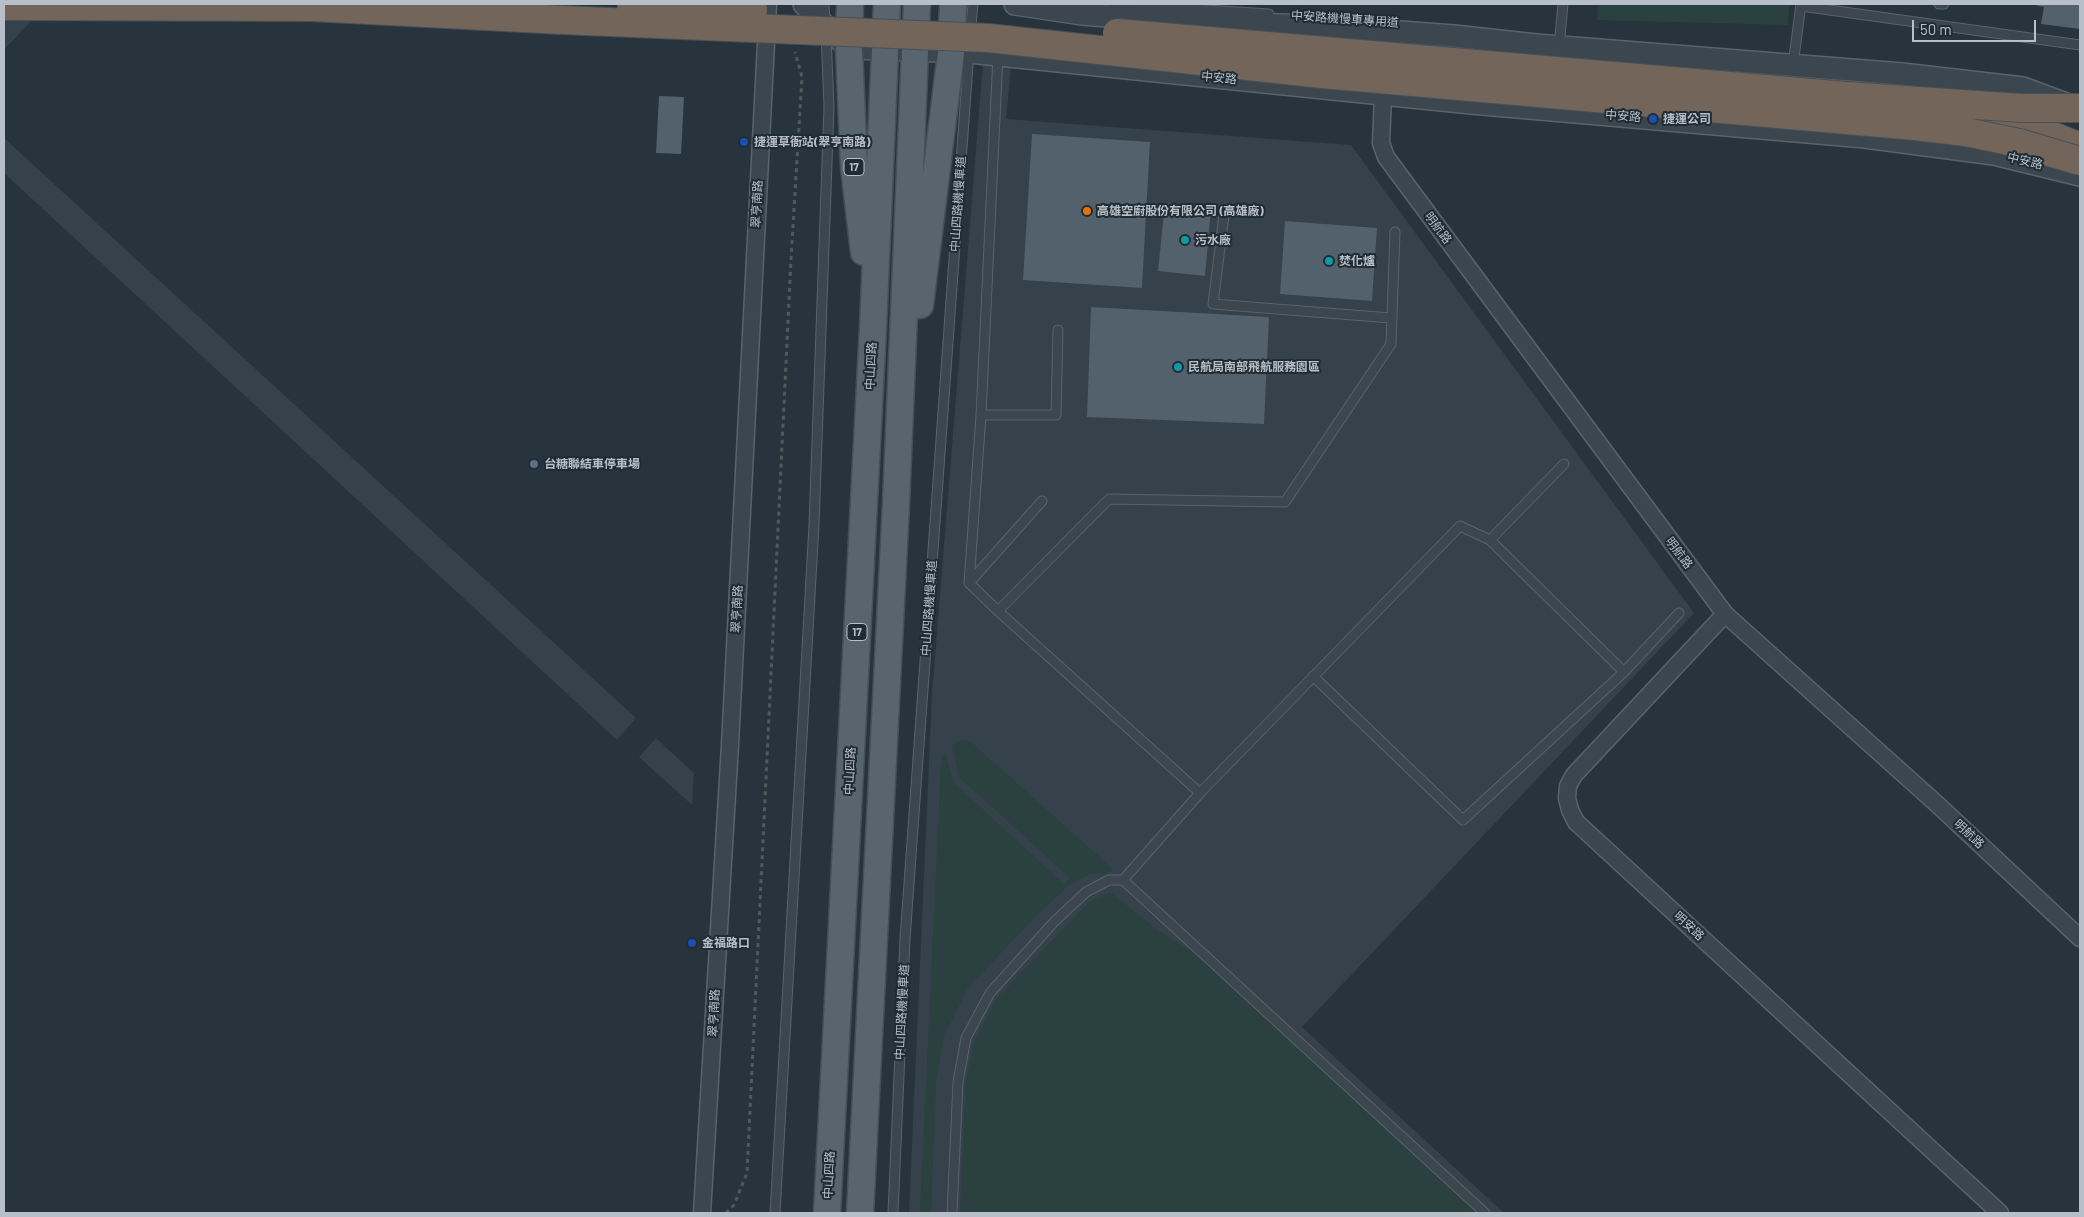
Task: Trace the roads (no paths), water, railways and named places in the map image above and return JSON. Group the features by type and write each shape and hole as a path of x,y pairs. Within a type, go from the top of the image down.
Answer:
{"highway":[{"path":"631,4 984,20 1089,40 1322,74 1966,132 2019,143 2080,161"},
{"path":"4,6 311,7 562,20 988,38 1089,40 1323,38 1885,86 1942,97 1984,108 2080,146"},
{"path":"1089,40 1846,96 2021,108 2080,109"},
{"path":"1089,40 1829,106 2018,120 2080,122"}],"main road":[{"name":"中山四路","path":"850,4 849,48 854,167 873,328"},
{"name":"中山四路","path":"828,1213 873,328 887,4"},
{"path":"860,1213 896,504 918,4"},
{"path":"896,504 960,53 953,4"}],"street":[{"name":"翠亨南路","path":"702,1213 729,755 768,4"},
{"path":"804,4 849,48"},
{"name":"中安路","path":"1015,4 1082,14 1171,21 1334,28 1454,36 1559,47 1790,86"},
{"name":"中安路","path":"1171,21 1434,54 1790,86"},
{"name":"中安路","path":"849,48 998,55 1383,94 1865,137 1994,154 2080,175"},
{"name":"中安路","path":"1162,72 1249,61 1483,83 1790,86 1902,74 2023,88 2080,109"},
{"name":"明航路","path":"1383,94 1381,143 1386,157 1725,614 1938,805 2080,938"},
{"name":"明安路","path":"1725,614 1574,776 1568,786 1567,798 1570,810 1576,822 2000,1213"}],"lane":[{"path":"775,1213 774,1197 814,525 829,107 824,4"},
{"name":"中山四路機慢車道","path":"893,1213 905,939 960,53 974,4"},
{"name":"中安路機慢車專用道","path":"1113,4 1280,15"},
{"path":"1559,47 1563,4"},
{"path":"1939,4 1944,4"},
{"path":"1784,130 1801,5 2080,45"},
{"name":"中安路機慢車專用道","path":"1290,16 1427,25 1454,36"},
{"path":"969,583 981,415 998,55"},
{"path":"1224,215 1213,304 1391,318"},
{"path":"998,611 1110,499 1285,502 1391,344 1395,232"},
{"path":"981,415 1056,415 1058,330"},
{"path":"1490,540 1564,464"},
{"path":"969,583 1042,501"},
{"path":"1122,880 1200,793 1460,526 1490,540 1624,672"},
{"path":"969,583 1200,793"},
{"path":"1313,676 1463,820 1624,672 1679,612"},
{"path":"952,1213 958,1082 966,1038 990,993 1054,922 1086,892 1109,880 1122,880 1485,1213"}],"place":[{"name":"捷運公司","path":"1653,119"},
{"name":"捷運草衙站(翠亨南路)","path":"744,142"},
{"name":"高雄空廚股份有限公司 (高雄廠)","path":"1087,211"},
{"name":"污水廠","path":"1185,240"},
{"name":"焚化爐","path":"1329,261"},
{"name":"民航局南部飛航服務園區","path":"1178,367"},
{"name":"台糖聯結車停車場","path":"534,464"},
{"name":"金福路口","path":"692,943"}]}
